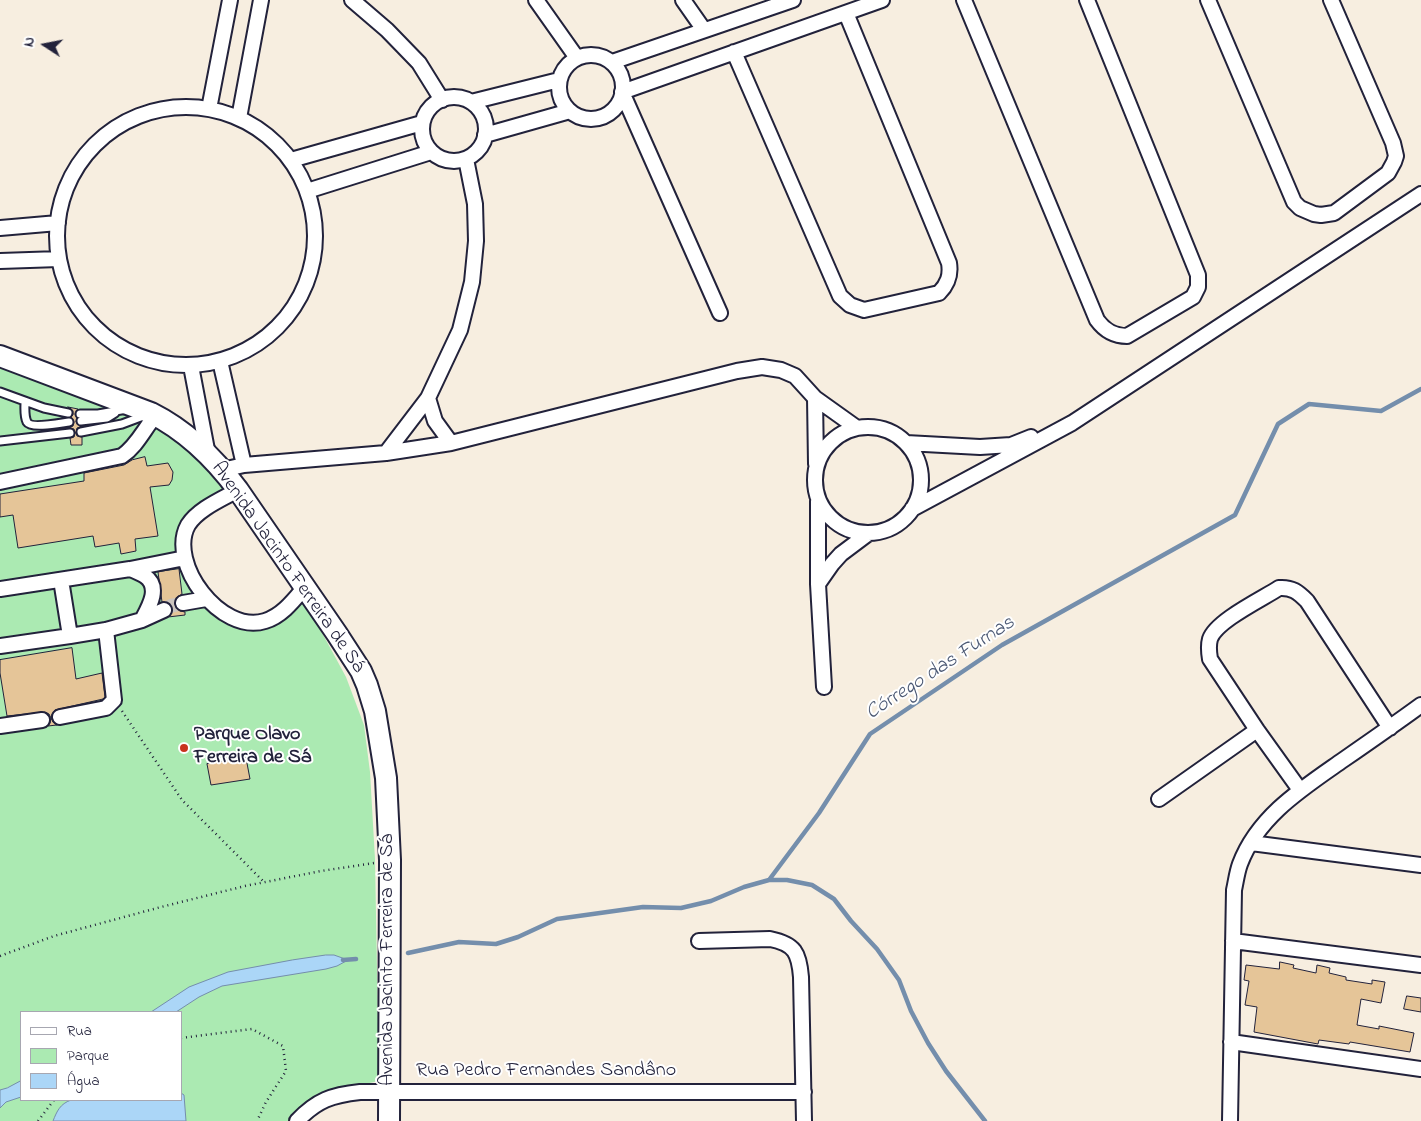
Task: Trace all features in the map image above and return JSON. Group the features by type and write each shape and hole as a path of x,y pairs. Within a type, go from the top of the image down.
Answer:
{"main road":[{"name":"Avenida Jacinto Ferreira de Sá","path":"0,356 148,412 174,426 208,455 238,490 337,634 360,671 376,711 386,778 390,860 389,1121"}],"street":[{"path":"209,109 230,0"},
{"path":"239,118 261,0"},
{"path":"352,0 387,30 419,62 442,100"},
{"path":"536,0 577,58"},
{"path":"683,0 704,30"},
{"path":"612,62 793,0"},
{"path":"622,92 882,0"},
{"path":"964,0 1097,320 1109,333 1127,336 1192,296 1198,287 1198,275 1087,0"},
{"path":"1208,0 1294,202 1307,212 1321,215 1334,213 1384,177 1392,168 1396,156 1393,143 1331,0"},
{"path":"734,52 840,296 850,305 864,310 939,293 944,289 949,278 949,263 846,13"},
{"path":"622,92 614,109 606,115 588,119 578,116 564,105 560,97 560,80 563,71 569,63 586,55 604,57 617,68 621,76 622,92 720,313"},
{"path":"471,102 560,80"},
{"path":"452,97 462,98 471,102 478,108 486,125 482,144 476,152 466,159 449,161 439,158 431,152 423,138 422,123 426,113 433,105 452,97"},
{"path":"190,107 209,109 239,118 268,136 291,160 307,191 312,208 314,226 314,244 308,278 292,310 267,337 253,347 220,361 191,366 168,365 146,360 124,350 105,338 88,321 75,302 65,282 59,259 58,223 64,195 76,168 88,153 116,127 134,118 152,111 190,107"},
{"path":"485,135 570,111"},
{"path":"291,160 422,123"},
{"path":"307,191 431,152"},
{"path":"386,452 428,398 460,330 472,282 476,241 475,204 466,159"},
{"path":"912,509 1072,423 1421,194"},
{"path":"0,228 58,223"},
{"path":"0,261 59,259"},
{"path":"220,361 244,465"},
{"path":"191,366 208,455"},
{"path":"222,470 244,465 386,452 451,443 737,371 762,367 781,370 795,376 815,398 857,428"},
{"path":"428,398 436,421 451,443"},
{"path":"815,398 818,584 824,687"},
{"path":"0,482 122,456 135,444 148,412"},
{"path":"906,443 980,447 1010,445 1072,423"},
{"path":"816,469 827,446 840,434 857,428 875,427 892,432 906,443 916,458 921,475 920,493 912,509 901,522 886,530 869,533 852,531 837,524 825,512 818,496"},
{"path":"238,490 201,512 190,522 184,533 185,558 197,586 206,599 225,614 241,622 256,623 271,619 281,613 305,587"},
{"path":"818,584 841,554 869,533"},
{"path":"0,589 130,569 185,558"},
{"path":"130,569 144,576 152,584 152,600 142,620"},
{"path":"61,580 70,636"},
{"path":"1300,790 1210,659 1210,640 1221,624 1279,588 1295,590 1307,602 1390,728"},
{"path":"184,603 206,599"},
{"path":"0,646 106,630 142,620 164,610"},
{"path":"60,717 106,708 114,700 106,630"},
{"path":"1230,1121 1234,890 1240,864 1265,822 1277,809 1300,790 1421,705"},
{"path":"0,726 42,720"},
{"path":"1159,799 1257,730"},
{"path":"1251,843 1421,865"},
{"path":"699,941 770,939 781,941 791,946 798,956 800,964 804,1121"},
{"path":"1233,941 1421,965"},
{"path":"1231,1042 1421,1069"},
{"name":"Rua Pedro Fernandes Sandâno","path":"297,1121 315,1105 332,1096 360,1092 804,1092"}],"lane":[{"path":"0,392 25,402 68,413"},
{"path":"25,402 25,417 29,424 69,422"},
{"path":"80,417 116,412 148,412"},
{"path":"81,432 122,424 148,412"},
{"path":"0,441 70,433"}],"path":[{"path":"114,700 182,800 264,882"},
{"path":"0,956 54,936 161,907 264,882 390,860"},
{"path":"182,1038 252,1029 283,1046 286,1071 266,1102 257,1121"},
{"path":"38,1121 53,1101"}],"green space":[{"name":"Parque Olavo Ferreira de Sá","path":"0,365 154,423 181,443 202,464 225,492 189,520 193,585 255,625 301,594 346,677 364,725 370,772 375,859 379,1081 327,1092 297,1113 291,1121 0,1121"}],"water":[{"path":"334,955 348,960 326,969 222,986 199,997 178,1011 153,1011 189,987 228,972 292,960"},
{"path":"20,1082 20,1097 6,1102 0,1108 0,1090"},
{"path":"182,1094 184,1095 186,1121 53,1121 59,1108 69,1101 182,1101"}],"building":[{"path":"68,407 78,409 75,414 76,422 81,427 77,428 76,433 77,436 82,437 82,445 71,445 70,438 74,437 75,433 74,429 69,428 73,426 74,422 71,417 73,411"},
{"path":"145,457 147,466 168,463 173,472 169,485 150,487 158,536 135,539 136,551 121,554 119,543 95,547 93,536 18,548 13,515 0,517 0,494 84,481 84,473 124,465 132,460"},
{"path":"179,569 182,594 177,597 174,604 177,609 185,612 185,615 168,617 173,611 169,603 162,602 158,572"},
{"path":"72,648 76,679 102,673 105,697 103,699 55,710 51,718 45,712 7,716 0,673 0,660"},
{"path":"51,718 53,722 57,725 48,726"},
{"path":"246,758 250,779 211,785 207,764"},
{"path":"1280,962 1294,965 1293,968 1316,973 1317,965 1330,968 1329,973 1346,977 1346,980 1372,984 1372,980 1385,982 1381,1003 1361,999 1357,1025 1379,1029 1379,1026 1414,1033 1410,1052 1350,1042 1349,1044 1319,1040 1318,1044 1254,1032 1257,1007 1245,1005 1249,981 1244,980 1246,965 1279,969"},
{"path":"1407,996 1421,998 1421,1012 1404,1009"}],"waterway":[{"name":"Córrego das Furnas","path":"769,880 819,813 870,734 1002,645 1235,515 1278,424 1309,404 1381,411 1421,389"},
{"name":"Córrego das Furnas","path":"408,953 459,942 496,944 518,937 557,919 643,907 681,908 711,901 744,887 769,880 787,880 812,885 834,899 877,949 899,980 911,1011 928,1043 946,1071 985,1121"},
{"name":"Córrego das Furnas","path":"343,960 356,959"}],"tunnel":[{"path":"164,610 183,603"}],"place":[{"name":"Parque Olavo Ferreira de Sá","path":"184,748"}]}
